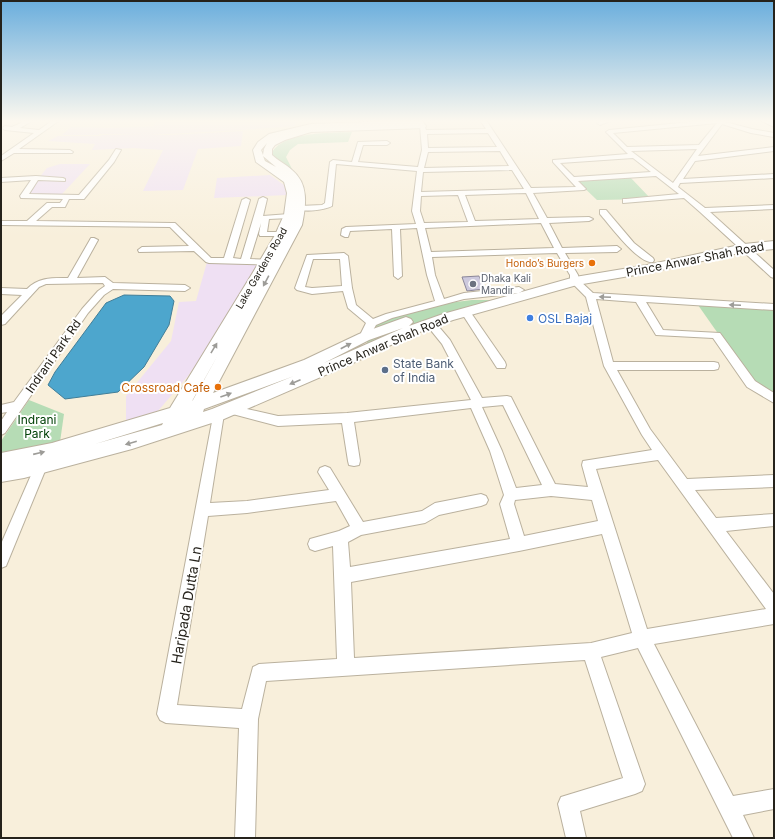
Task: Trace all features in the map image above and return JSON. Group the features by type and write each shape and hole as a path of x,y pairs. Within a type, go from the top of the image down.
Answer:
{"main road":[{"name":"Lake Gardens Road","path":"182,419 263,262 281,234 289,216 292,197 291,184 286,177 270,169 259,159"},
{"name":"Lake Gardens Road","path":"197,406 296,225 300,208 299,189 296,178 270,159"},
{"name":"Prince Anwar Shah Road","path":"1,462 182,419 224,411 348,360 430,323 575,278 647,269 774,239"},
{"name":"Prince Anwar Shah Road","path":"1,474 41,466 168,431 197,406 309,364 364,337 433,312 519,290 700,248 774,244"}],"street":[{"path":"36,178 24,196 82,197 108,167 113,159"},
{"path":"355,164 356,159"},
{"path":"423,159 420,169 416,211 428,256 431,275 440,302"},
{"path":"508,159 528,190 575,278 590,296 609,366 646,432 683,485 774,607"},
{"path":"417,194 582,188 555,160 572,159"},
{"path":"638,159 657,174 675,184 685,196 703,210 774,275"},
{"path":"675,184 692,159"},
{"path":"300,208 327,206 329,204 333,162 420,169 514,168"},
{"path":"26,179 33,170"},
{"path":"572,178 657,174"},
{"path":"675,184 774,176"},
{"path":"1,180 36,178 63,180"},
{"path":"460,192 472,223"},
{"path":"626,201 685,196"},
{"path":"28,224 50,205 62,205 68,197"},
{"path":"245,261 259,217 263,198"},
{"path":"228,260 246,200"},
{"path":"703,210 774,208"},
{"path":"604,212 631,245 650,260"},
{"path":"281,234 263,234 266,218 289,216"},
{"path":"345,235 346,229 589,219"},
{"path":"1,223 172,225 209,260 276,262"},
{"path":"396,228 398,276"},
{"path":"71,280 94,240"},
{"path":"142,250 196,248"},
{"path":"428,256 618,250"},
{"path":"348,288 312,291 300,288 310,257 344,256 351,306 372,323"},
{"path":"1,322 36,284 45,281 105,280 111,286 185,288"},
{"name":"Indrani Park Rd","path":"1,430 85,311 101,293 111,286"},
{"path":"364,337 372,323 389,316 464,296 519,290"},
{"path":"1,291 29,292"},
{"path":"590,296 774,307"},
{"path":"639,299 660,333 716,335 751,384 774,399"},
{"path":"466,312 501,365"},
{"path":"430,323 446,342 477,404 496,451 511,495 507,504 519,544"},
{"path":"609,366 714,366"},
{"path":"224,411 278,421 347,418 507,400 524,439 551,490"},
{"path":"1,409 18,406"},
{"name":"Haripada Dutta Ln","path":"224,411 216,433 166,714 248,719"},
{"path":"347,418 354,461"},
{"path":"661,454 588,465 642,639 744,838"},
{"path":"1,560 41,466"},
{"path":"325,472 360,529"},
{"path":"683,485 774,481"},
{"path":"511,495 551,490 597,494"},
{"path":"203,510 247,507 339,495"},
{"path":"315,544 340,538 360,529 425,517 435,509 481,500"},
{"path":"713,524 774,520"},
{"path":"343,576 519,544 607,526"},
{"path":"340,538 343,576 346,668"},
{"path":"245,838 248,719 259,673 591,651 642,639 774,616"},
{"path":"576,838 568,804 635,784 591,651"},
{"path":"728,807 774,799"}],"shaded area":[{"path":"159,159 194,159 183,190 143,191"},
{"path":"60,164 90,164 61,195 24,196 47,168"},
{"path":"270,175 284,185 288,195 214,198 217,178"},
{"path":"264,261 228,319 188,376 152,418 126,436 126,396 171,341 179,302 196,301 207,262"}],"green space":[{"path":"272,159 287,159 292,169 276,163"},
{"path":"629,176 651,199 597,200 575,179"},
{"path":"472,300 517,300 455,318 367,350 367,337 374,324 432,305"},
{"path":"698,305 774,309 774,395 752,382"},
{"name":"Indrani Park","path":"29,400 64,414 60,442 1,457 1,441"}],"water":[{"path":"124,295 170,296 174,301 169,325 144,367 118,392 65,399 48,385 55,372 106,303"}],"building":[{"name":"Dhaka Kali Mandir","path":"479,276 484,289 467,291 462,277"}],"place":[{"name":"Hondo’s Burgers","path":"592,263"},
{"name":"Dhaka Kali Mandir","path":"473,284"},
{"name":"OSL Bajaj","path":"530,318"},
{"name":"State Bank of India","path":"385,370"},
{"name":"Crossroad Cafe","path":"218,387"}]}
